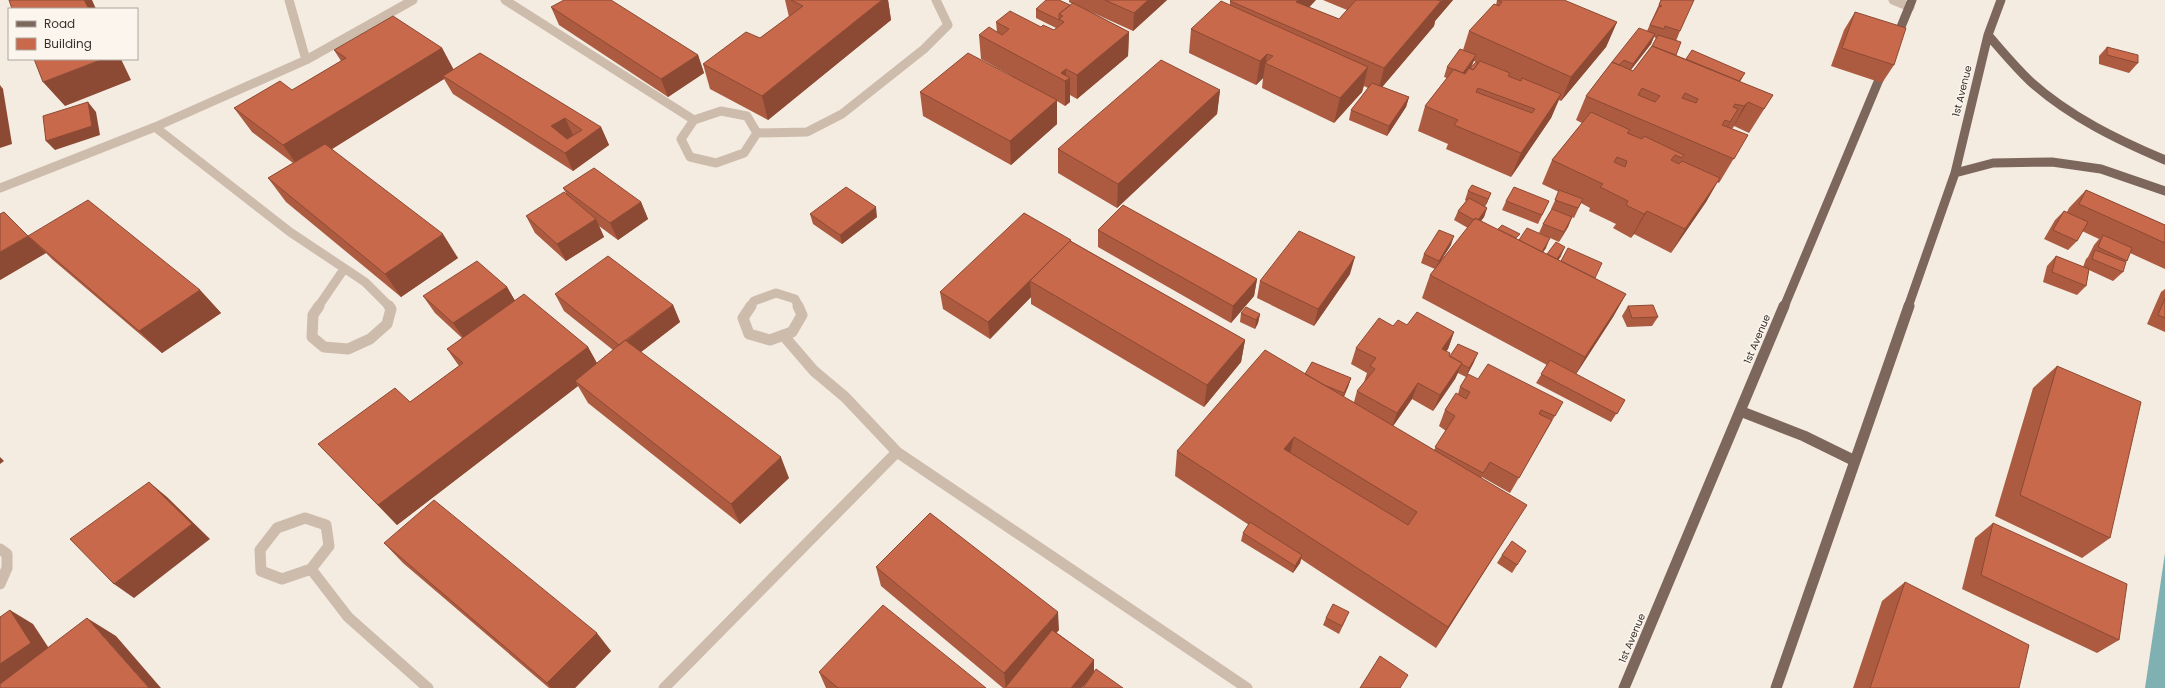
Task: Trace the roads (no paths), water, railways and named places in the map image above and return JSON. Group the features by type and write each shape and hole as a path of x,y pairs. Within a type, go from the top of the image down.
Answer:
{"main road":[{"name":"1st Avenue","path":"1776,688 1955,173 1988,35 2001,0"},
{"name":"1st Avenue","path":"1624,688 1911,3"},
{"path":"1988,35 2036,86 2076,115 2118,140 2165,160"},
{"path":"1955,173 1993,163 2052,162 2101,169 2165,191"},
{"path":"1740,411 1804,436 1855,461"}],"street":[{"path":"289,0 306,60"},
{"path":"0,188 155,127 306,60 413,0"},
{"path":"505,0 694,120"},
{"path":"757,134 807,132 842,114 924,49 948,25 936,0"},
{"path":"1893,0 1911,3"},
{"path":"721,110 747,116 757,134 744,153 716,163 690,157 681,139 694,120 721,110"},
{"path":"155,127 310,246 344,269 384,297 391,309 387,324 370,339 348,349 324,347 312,337 313,315 344,269"},
{"path":"776,293 795,299 802,315 792,332 783,335 770,340 749,334 743,318 754,301 776,293"},
{"path":"783,335 814,371 845,397 897,452 1247,688"},
{"path":"664,688 897,452"},
{"path":"305,518 326,525 329,546 311,569 282,580 261,571 260,550 277,528 305,518"},
{"path":"0,549 7,554 7,568 0,584"},
{"path":"311,569 348,617 428,688"}],"water":[{"path":"2165,553 2165,688 2145,688"}]}
